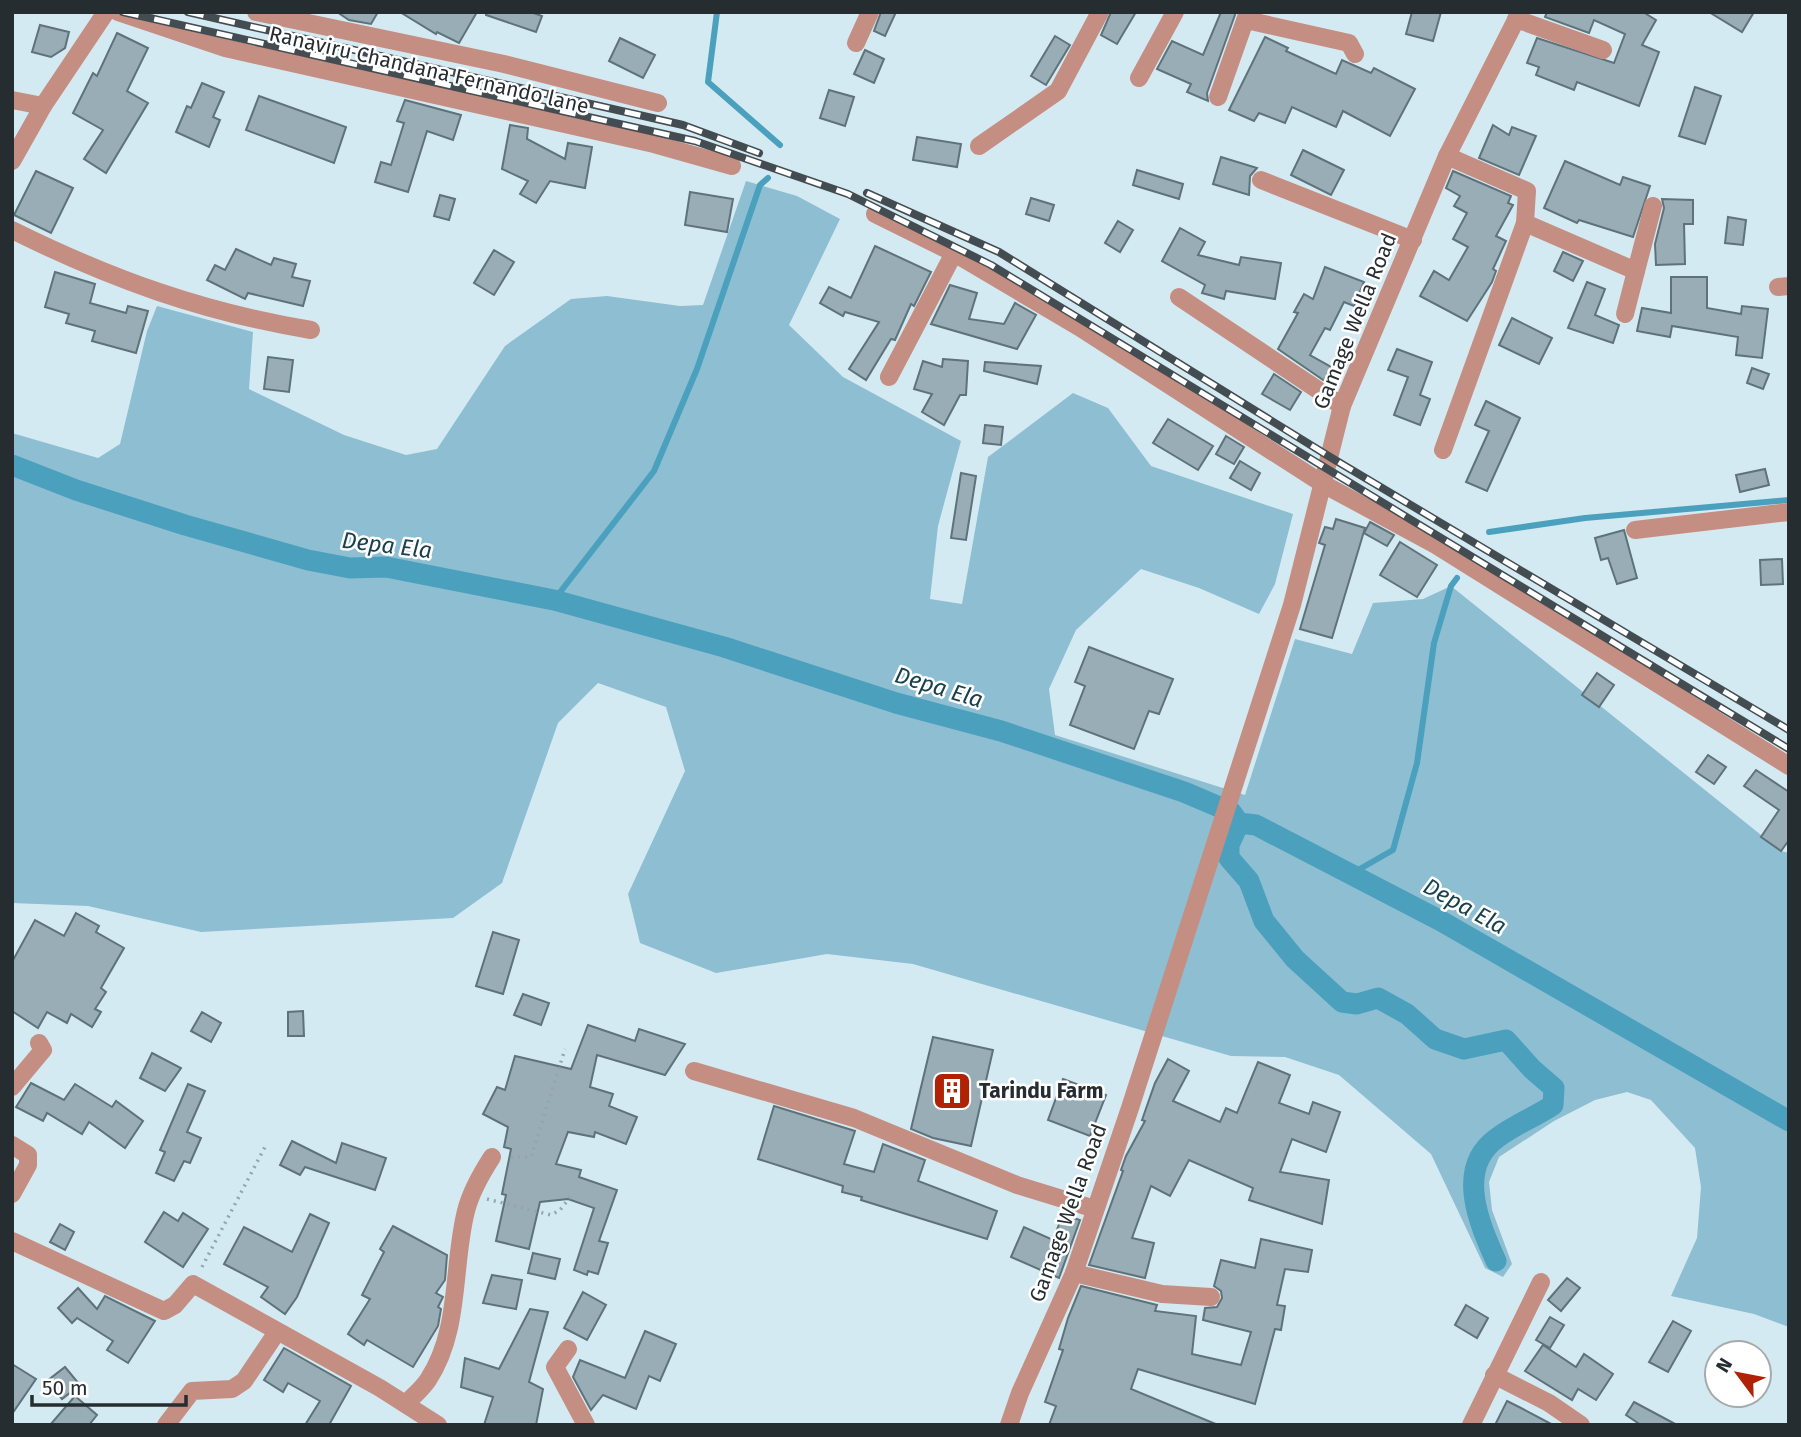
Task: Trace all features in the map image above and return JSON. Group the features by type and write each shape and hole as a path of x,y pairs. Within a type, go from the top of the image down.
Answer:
{"street":[{"path":"12,161 43,106 106,12"},
{"name":"Ranaviru Chandana Fernando lane","path":"118,12 225,48 641,141 732,166"},
{"path":"256,12 504,64 658,103"},
{"path":"856,43 870,12"},
{"path":"979,146 1058,91 1100,12"},
{"path":"1139,78 1175,12"},
{"path":"1218,97 1247,16 1349,43 1355,54"},
{"path":"1518,16 1604,50"},
{"name":"Gamage Wella Road","path":"1009,1425 1020,1393 1074,1273 1225,813 1292,605 1342,406 1447,156 1518,16"},
{"path":"12,100 43,106"},
{"path":"1443,450 1525,223 1527,191 1447,156"},
{"path":"1261,180 1413,240"},
{"path":"1625,314 1653,206"},
{"path":"875,214 954,253 1079,327 1323,484 1436,545 1789,766"},
{"path":"1525,223 1636,271"},
{"path":"12,230 69,259 136,285 260,322 310,330"},
{"path":"890,377 954,253"},
{"path":"1179,296 1342,406"},
{"path":"1635,530 1789,512"},
{"path":"12,1087 43,1050 39,1043"},
{"path":"694,1071 854,1118 1004,1180 1095,1209"},
{"path":"12,1144 28,1155 28,1165 12,1194"},
{"path":"406,1404 428,1380 444,1348 454,1302 466,1211 492,1157"},
{"path":"12,1241 164,1311 175,1305 194,1284 406,1404 438,1425"},
{"path":"1074,1273 1162,1294 1211,1297"},
{"path":"1471,1425 1493,1375 1541,1282"},
{"path":"166,1425 192,1391 232,1389 244,1381 277,1332"},
{"path":"568,1349 556,1361 555,1367 586,1425"},
{"path":"1493,1375 1549,1403 1581,1425"}],"path":[{"path":"492,1157 531,1157 565,1049"},
{"path":"194,1284 266,1145"},
{"path":"472,1194 551,1214 560,1210 571,1196"}],"shaded area":[{"path":"746,181 797,196 840,219 789,325 843,377 961,441 938,526 930,599 962,604 988,457 1073,393 1108,408 1151,466 1293,514 1275,584 1259,614 1199,588 1141,569 1076,630 1049,689 1055,735 1245,795 1295,639 1352,654 1373,603 1423,599 1451,586 1781,851 1789,853 1789,1327 1754,1314 1671,1296 1697,1238 1701,1187 1695,1148 1651,1100 1627,1092 1595,1100 1554,1121 1499,1157 1489,1182 1492,1210 1512,1264 1503,1277 1485,1268 1431,1154 1339,1075 1285,1057 1231,1056 913,964 827,954 716,973 640,943 628,894 685,771 666,707 598,683 558,723 502,883 453,918 201,932 88,906 12,903 12,433 98,458 120,444 147,331 157,306 253,332 249,389 344,435 406,455 437,449 505,346 571,299 607,296 680,306 703,305"}],"building":[{"path":"337,12 378,12 371,24 349,20"},
{"path":"400,12 477,12 459,43 437,32 436,34"},
{"path":"486,12 531,12 542,16 536,32 486,15"},
{"path":"881,12 896,12 885,36 874,31"},
{"path":"1111,12 1136,12 1117,44 1101,35"},
{"path":"1221,12 1236,12 1207,93 1208,101 1187,92 1191,84 1157,69 1172,41 1203,55"},
{"path":"1412,12 1441,12 1433,41 1406,34"},
{"path":"1547,12 1643,12 1656,20 1642,45 1659,52 1639,106 1577,82 1574,90 1536,75 1539,67 1527,63 1537,38 1614,63 1625,34 1594,20 1589,33 1545,17"},
{"path":"1709,12 1754,12 1742,32"},
{"path":"40,25 69,32 65,48 51,57 32,52"},
{"path":"117,33 148,48 127,91 148,103 106,173 84,159 103,130 73,113 93,73 97,76"},
{"path":"1055,36 1070,45 1046,85 1031,76"},
{"path":"1265,37 1288,48 1286,51 1336,74 1342,60 1371,73 1374,68 1415,89 1390,136 1343,111 1336,127 1292,107 1285,123 1259,113 1254,121 1229,110"},
{"path":"620,38 655,55 643,78 609,61"},
{"path":"865,50 884,59 874,83 854,74"},
{"path":"202,83 224,92 213,117 220,120 209,147 176,132 187,106 191,108"},
{"path":"1695,87 1721,96 1705,144 1679,136"},
{"path":"829,90 854,97 845,126 820,118"},
{"path":"259,96 346,127 334,163 246,130"},
{"path":"405,100 461,115 453,140 427,131 408,192 375,182 381,162 391,165 404,123 397,121"},
{"path":"510,125 528,128 527,139 565,159 568,143 592,147 585,188 550,181 536,203 520,194 528,181 502,169"},
{"path":"1493,125 1509,135 1512,127 1536,136 1519,175 1479,158"},
{"path":"917,137 961,144 957,167 913,160"},
{"path":"1303,150 1344,170 1331,195 1291,175"},
{"path":"1221,157 1257,168 1250,176 1249,195 1213,184"},
{"path":"1565,161 1620,185 1623,177 1650,186 1633,237 1579,220 1577,223 1544,208"},
{"path":"1137,170 1183,184 1179,199 1133,185"},
{"path":"36,171 73,188 51,233 14,215"},
{"path":"1453,171 1511,196 1508,203 1513,205 1496,236 1506,241 1493,269 1496,271 1492,282 1467,321 1420,296 1434,271 1449,280 1468,247 1453,239 1467,213 1454,206 1460,196 1446,188"},
{"path":"690,192 733,199 727,232 685,225"},
{"path":"440,195 455,199 449,220 434,216"},
{"path":"1031,198 1054,205 1049,221 1026,214"},
{"path":"1662,199 1693,200 1693,224 1684,224 1685,264 1656,265 1655,244 1664,208"},
{"path":"1728,217 1746,220 1743,245 1725,243"},
{"path":"1118,221 1133,230 1120,252 1105,243"},
{"path":"1180,228 1205,242 1198,255 1239,265 1241,257 1281,263 1275,299 1226,291 1224,299 1202,293 1205,285 1162,261"},
{"path":"875,246 931,272 914,306 911,304 895,340 891,339 866,380 849,369 879,322 845,312 843,316 820,303 829,287 851,298"},
{"path":"236,249 271,265 274,258 296,264 292,277 310,281 303,306 248,293 245,299 207,280 215,265 225,270"},
{"path":"494,250 514,262 494,295 474,283"},
{"path":"1563,252 1583,261 1573,281 1554,271"},
{"path":"1325,267 1364,282 1354,306 1344,302 1330,330 1325,328 1310,355 1340,372 1332,386 1278,349 1298,313 1294,312 1304,294 1313,299"},
{"path":"55,272 95,284 90,303 126,313 128,306 148,311 136,353 92,341 95,331 66,323 69,314 45,307"},
{"path":"1671,277 1707,277 1707,308 1741,314 1742,306 1768,309 1762,358 1736,355 1738,337 1672,326 1670,337 1637,331 1642,308 1671,313"},
{"path":"1587,282 1605,289 1595,315 1619,325 1613,343 1568,328"},
{"path":"950,285 977,293 969,319 1004,324 1015,303 1036,315 1017,349 931,324"},
{"path":"1512,318 1552,338 1539,364 1499,345"},
{"path":"1397,349 1432,362 1420,395 1430,399 1420,425 1394,415 1408,377 1388,370"},
{"path":"268,357 293,360 289,392 264,389"},
{"path":"943,359 968,361 966,395 960,395 944,425 922,412 932,394 914,389 923,361 942,367"},
{"path":"985,362 1041,366 1037,384 984,371"},
{"path":"1752,368 1769,374 1763,389 1747,383"},
{"path":"1274,374 1301,392 1290,410 1262,394"},
{"path":"1486,401 1520,418 1487,491 1466,482 1489,431 1475,425"},
{"path":"1168,419 1213,446 1198,470 1153,443"},
{"path":"985,425 1003,427 1001,445 983,443"},
{"path":"1226,436 1244,447 1234,464 1216,454"},
{"path":"1240,461 1260,473 1251,490 1230,478"},
{"path":"1765,469 1769,485 1740,492 1736,475"},
{"path":"961,473 976,476 966,540 951,538"},
{"path":"1336,519 1365,528 1332,638 1300,629 1325,545 1319,543 1325,527 1333,529"},
{"path":"1370,522 1394,535 1387,546 1364,533"},
{"path":"1624,530 1637,578 1617,584 1608,558 1601,560 1595,538"},
{"path":"1400,542 1437,565 1417,597 1380,575"},
{"path":"1782,559 1783,584 1761,585 1760,560"},
{"path":"1089,647 1173,679 1159,714 1149,711 1134,749 1070,725 1085,686 1075,682"},
{"path":"1597,673 1614,685 1599,707 1582,695"},
{"path":"1708,755 1726,767 1714,784 1696,772"},
{"path":"1756,770 1789,792 1789,840 1781,851 1761,837 1779,810 1744,786"},
{"path":"76,913 99,926 96,932 124,948 101,988 106,992 95,1009 101,1012 92,1027 71,1014 67,1023 47,1012 38,1028 12,1011 12,962 35,920 64,936"},
{"path":"493,932 519,940 503,994 476,986"},
{"path":"523,994 549,1003 541,1025 514,1015"},
{"path":"303,1011 304,1036 288,1036 288,1012"},
{"path":"202,1012 221,1023 211,1042 191,1031"},
{"path":"588,1025 635,1041 639,1029 685,1044 665,1075 597,1055 590,1087 613,1094 609,1106 637,1117 626,1144 595,1132 594,1137 568,1132 556,1164 581,1170 579,1177 617,1190 599,1241 608,1243 598,1274 588,1271 587,1275 574,1270 594,1208 568,1199 540,1202 529,1249 496,1241 506,1195 502,1194 511,1149 504,1147 508,1127 483,1114 497,1087 505,1090 515,1056 571,1069"},
{"name":"Tarindu Farm","path":"933,1037 993,1050 971,1146 933,1138 911,1129"},
{"path":"152,1053 181,1068 165,1091 140,1078"},
{"path":"1168,1059 1189,1071 1173,1101 1220,1122 1226,1108 1237,1113 1258,1062 1290,1075 1279,1103 1309,1114 1313,1102 1340,1112 1326,1152 1292,1139 1280,1172 1329,1180 1322,1224 1249,1200 1253,1188 1189,1160 1170,1196 1151,1186 1132,1238 1154,1243 1145,1278 1089,1265 1126,1156 1145,1121 1142,1120 1155,1083"},
{"path":"1063,1079 1106,1095 1090,1136 1048,1120"},
{"path":"31,1083 64,1100 75,1084 112,1107 116,1101 143,1121 125,1148 89,1122 82,1134 47,1113 43,1121 16,1107"},
{"path":"188,1084 205,1091 187,1132 201,1138 190,1163 184,1161 174,1181 156,1173 165,1152 160,1150"},
{"path":"774,1106 855,1131 844,1164 874,1172 883,1144 925,1160 918,1181 997,1211 987,1239 861,1200 862,1197 842,1192 843,1186 758,1159"},
{"path":"292,1141 336,1163 342,1143 386,1158 375,1190 305,1167 300,1175 280,1165"},
{"path":"164,1212 178,1221 183,1213 208,1229 183,1267 145,1242"},
{"path":"310,1214 329,1223 297,1297 285,1314 261,1297 268,1287 224,1264 244,1227 292,1252"},
{"path":"1063,1214 1080,1220 1059,1278 1011,1257 1024,1227 1053,1240"},
{"path":"60,1224 74,1232 65,1250 50,1242"},
{"path":"393,1226 447,1255 445,1280 436,1293 443,1297 438,1307 441,1309 438,1326 413,1367 367,1340 364,1345 348,1334 370,1299 362,1295 384,1252 380,1249"},
{"path":"1261,1239 1312,1250 1308,1272 1285,1269 1277,1305 1285,1306 1281,1330 1275,1329 1255,1404 1138,1369 1131,1389 1218,1425 1049,1425 1056,1406 1045,1402 1063,1350 1059,1349 1068,1318 1081,1286 1157,1305 1155,1311 1196,1316 1192,1354 1241,1365 1251,1332 1203,1320 1205,1308 1217,1307 1222,1298 1221,1291 1214,1286 1221,1260 1255,1268"},
{"path":"533,1253 560,1259 555,1279 528,1273"},
{"path":"492,1275 522,1280 516,1309 483,1303"},
{"path":"1567,1278 1580,1288 1561,1311 1548,1300"},
{"path":"78,1288 97,1309 105,1296 155,1321 128,1363 107,1350 113,1341 77,1318 72,1323 58,1308"},
{"path":"583,1292 606,1305 587,1340 564,1328"},
{"path":"1466,1305 1488,1318 1477,1338 1455,1325"},
{"path":"530,1309 548,1312 529,1382 543,1389 536,1425 484,1425 493,1397 461,1387 465,1358 499,1369"},
{"path":"1550,1317 1564,1325 1550,1348 1536,1340"},
{"path":"1673,1321 1691,1331 1668,1372 1649,1362"},
{"path":"645,1331 676,1344 660,1381 649,1376 636,1409 603,1395 591,1410 573,1377 580,1360 625,1378"},
{"path":"1543,1345 1576,1367 1584,1354 1613,1374 1596,1400 1578,1389 1572,1400 1525,1371"},
{"path":"284,1348 351,1386 329,1425 305,1425 320,1401 288,1383 283,1392 264,1380"},
{"path":"12,1364 36,1379 12,1414"},
{"path":"65,1367 80,1385 62,1399 47,1381"},
{"path":"75,1396 97,1415 89,1425 50,1425"},
{"path":"1507,1401 1521,1408 1553,1425 1495,1425"},
{"path":"1634,1402 1677,1425 1641,1425 1626,1415"}],"waterway":[{"path":"717,12 708,82 780,145"},
{"path":"554,600 654,471 697,369 760,185 768,178"},
{"name":"Depa Ela","path":"12,465 76,490 185,525 308,560 350,568 386,567 554,600 724,647 896,703 1001,731 1184,792 1231,812 1239,823 1256,825 1441,921 1789,1121"},
{"path":"1489,532 1585,518 1789,500"},
{"path":"1351,874 1393,850 1417,763 1434,643 1451,586 1457,578"},
{"path":"1239,823 1229,845 1229,858 1249,881 1264,921 1295,959 1342,1002 1357,1004 1378,998 1407,1014 1435,1039 1464,1049 1506,1040 1532,1069 1554,1088 1553,1105 1497,1138 1484,1150 1477,1165 1474,1196 1483,1230 1496,1261"}],"railway":[{"path":"123,12 695,141 848,194 991,265 1789,749"},
{"path":"188,12 683,125 759,153"},
{"path":"867,193 999,252 1330,457 1789,730"}],"place":[{"name":"Tarindu Farm","path":"952,1091"}]}
